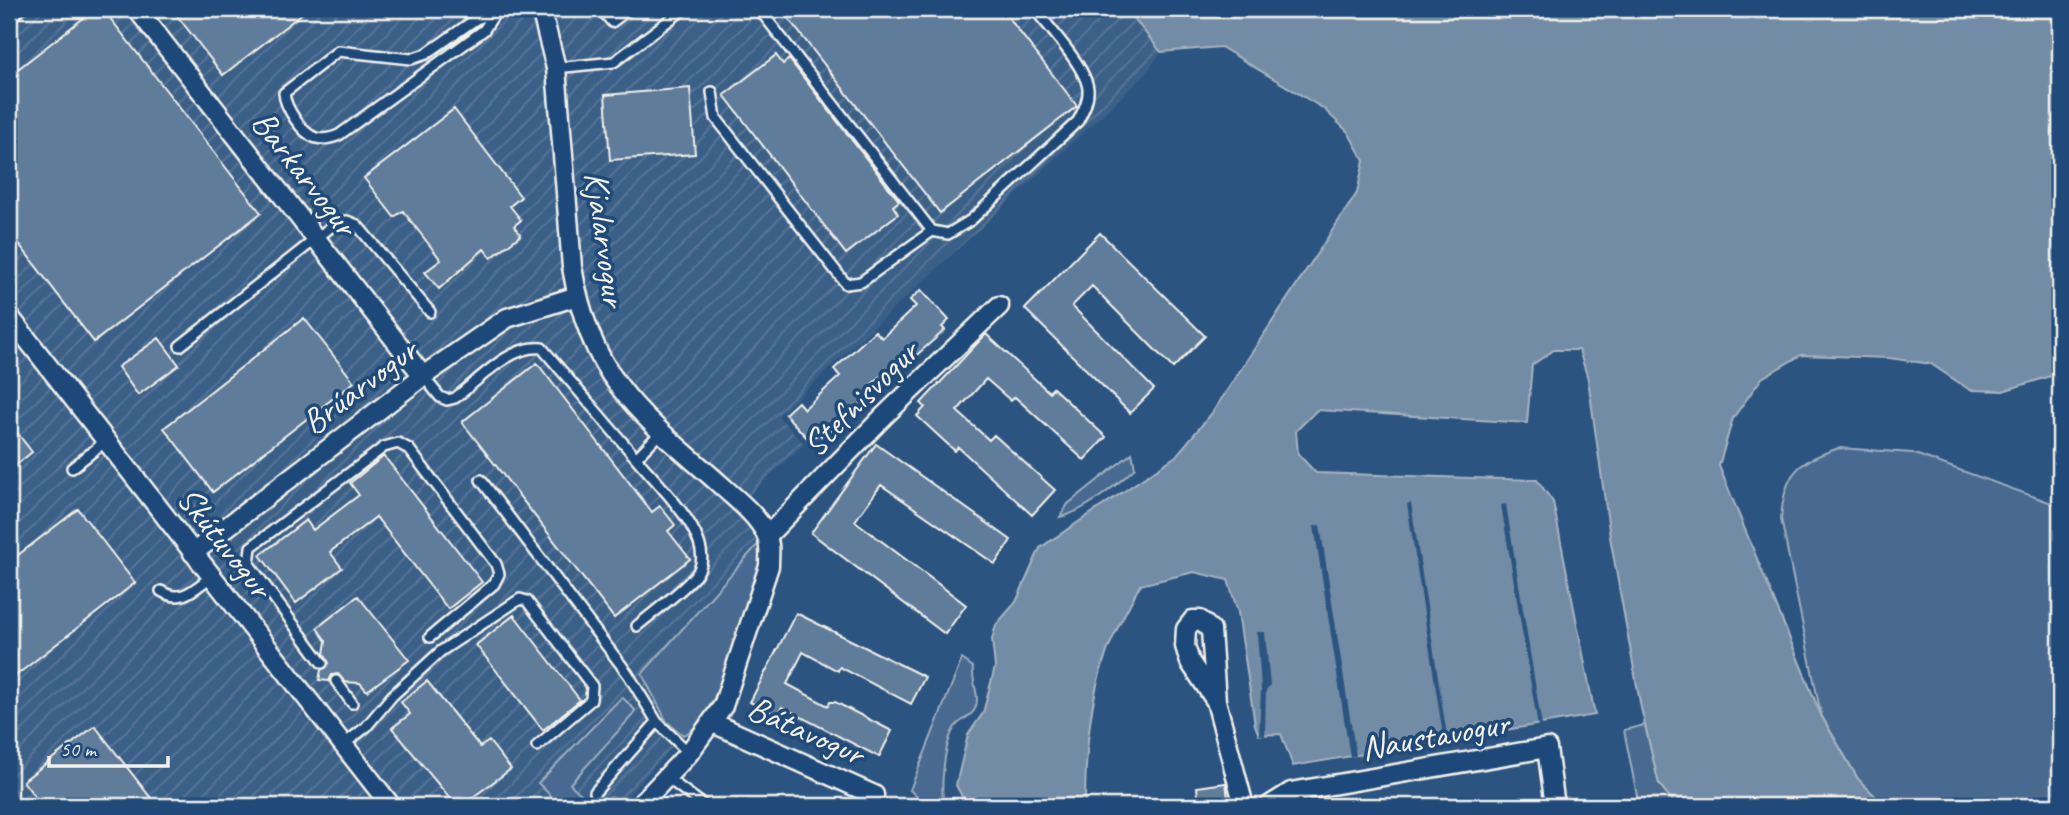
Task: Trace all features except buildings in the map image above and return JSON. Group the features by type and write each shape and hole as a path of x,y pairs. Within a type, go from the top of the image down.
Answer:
{"street":[{"name":"Barkarvogur","path":"137,9 423,376"},
{"name":"Kjalarvogur","path":"541,9 556,68 577,296 589,334 618,385 662,431 755,517 767,536"},
{"name":"Brúarvogur","path":"193,553 423,376 508,318 577,296"},
{"name":"Stefnisvogur","path":"767,536 885,415 999,306"},
{"name":"Skútuvogur","path":"9,316 391,806"},
{"path":"639,806 713,723 732,688 769,566 767,536"},
{"path":"1216,701 1244,806"},
{"name":"Bátavogur","path":"713,723 874,795"},
{"name":"Naustavogur","path":"1293,799 1547,748 1555,806"},
{"path":"1269,806 1293,799"}],"lane":[{"path":"9,18 21,9"},
{"path":"493,16 484,30 339,135 316,138 306,132 285,103 284,93 290,85 338,51 411,59 426,54 476,19 493,16 506,9"},
{"path":"601,9 612,22 629,9"},
{"path":"556,68 614,62 684,9"},
{"path":"759,9 932,232"},
{"path":"712,92 716,118 846,284 861,282 932,232 947,234 971,220 1079,121 1086,104 1088,88 1081,71 1035,9"},
{"path":"180,346 336,223 347,220 357,225 430,312"},
{"path":"423,376 440,397 447,400 455,398 517,351 530,347 542,348 698,534 703,556 696,575 637,626"},
{"path":"636,458 662,431"},
{"path":"72,468 106,441"},
{"path":"322,663 249,564 251,547 384,447 398,443 409,449 496,564 499,574 494,584 430,637"},
{"path":"481,480 628,674 657,722 689,752"},
{"path":"161,591 170,597 180,597 212,576"},
{"path":"343,744 366,727 392,696 441,651 520,598 527,601 593,686 594,693 592,700 537,746"},
{"path":"336,681 352,703"},
{"path":"595,792 657,722"},
{"path":"666,778 705,806"}],"shaded area":[{"path":"9,9 1126,9 1161,52 1143,77 778,416 804,444 750,494 759,543 642,674 674,745 619,806 9,806"},
{"path":"1126,9 2060,9 2060,373 2003,391 1970,390 1931,364 1889,358 1801,355 1762,378 1733,418 1719,466 1821,715 1858,779 1885,806 1677,806 1659,784 1641,708 1610,537 1588,379 1579,350 1554,350 1532,365 1527,423 1317,410 1296,431 1298,454 1316,473 1537,480 1553,502 1595,715 1293,766 1281,734 1259,735 1255,725 1238,612 1228,580 1194,572 1140,585 1115,633 1096,687 1092,707 1087,747 1085,806 967,806 956,785 968,735 983,713 995,667 992,639 996,625 1016,602 1040,548 1176,456 1212,413 1357,193 1364,161 1348,132 1324,109 1221,47 1161,52"},
{"path":"1839,448 1912,453 2060,506 2060,806 1885,806 1858,779 1821,715 1781,519 1785,491 1795,472 1812,459"},
{"path":"1132,453 1135,468 1128,475 1090,504 1060,517 1068,504"},
{"path":"759,543 763,546 762,561 720,685 696,726 683,735 667,722 642,674"},
{"path":"962,659 973,667 977,704 973,712 955,727 951,734 943,777 944,806 926,806 910,790"},
{"path":"622,697 635,710 632,716 570,784 594,806 561,806 538,783"},
{"path":"1645,725 1659,784 1677,806 1639,806 1624,730"}],"pier":[{"path":"1411,503 1448,742 1444,742 1407,504"},
{"path":"1506,504 1542,726 1538,727 1501,505"},
{"path":"1320,525 1356,756 1350,757 1314,526"},
{"path":"1257,632 1265,632 1270,686 1266,690 1265,736 1259,735 1261,689"}]}
